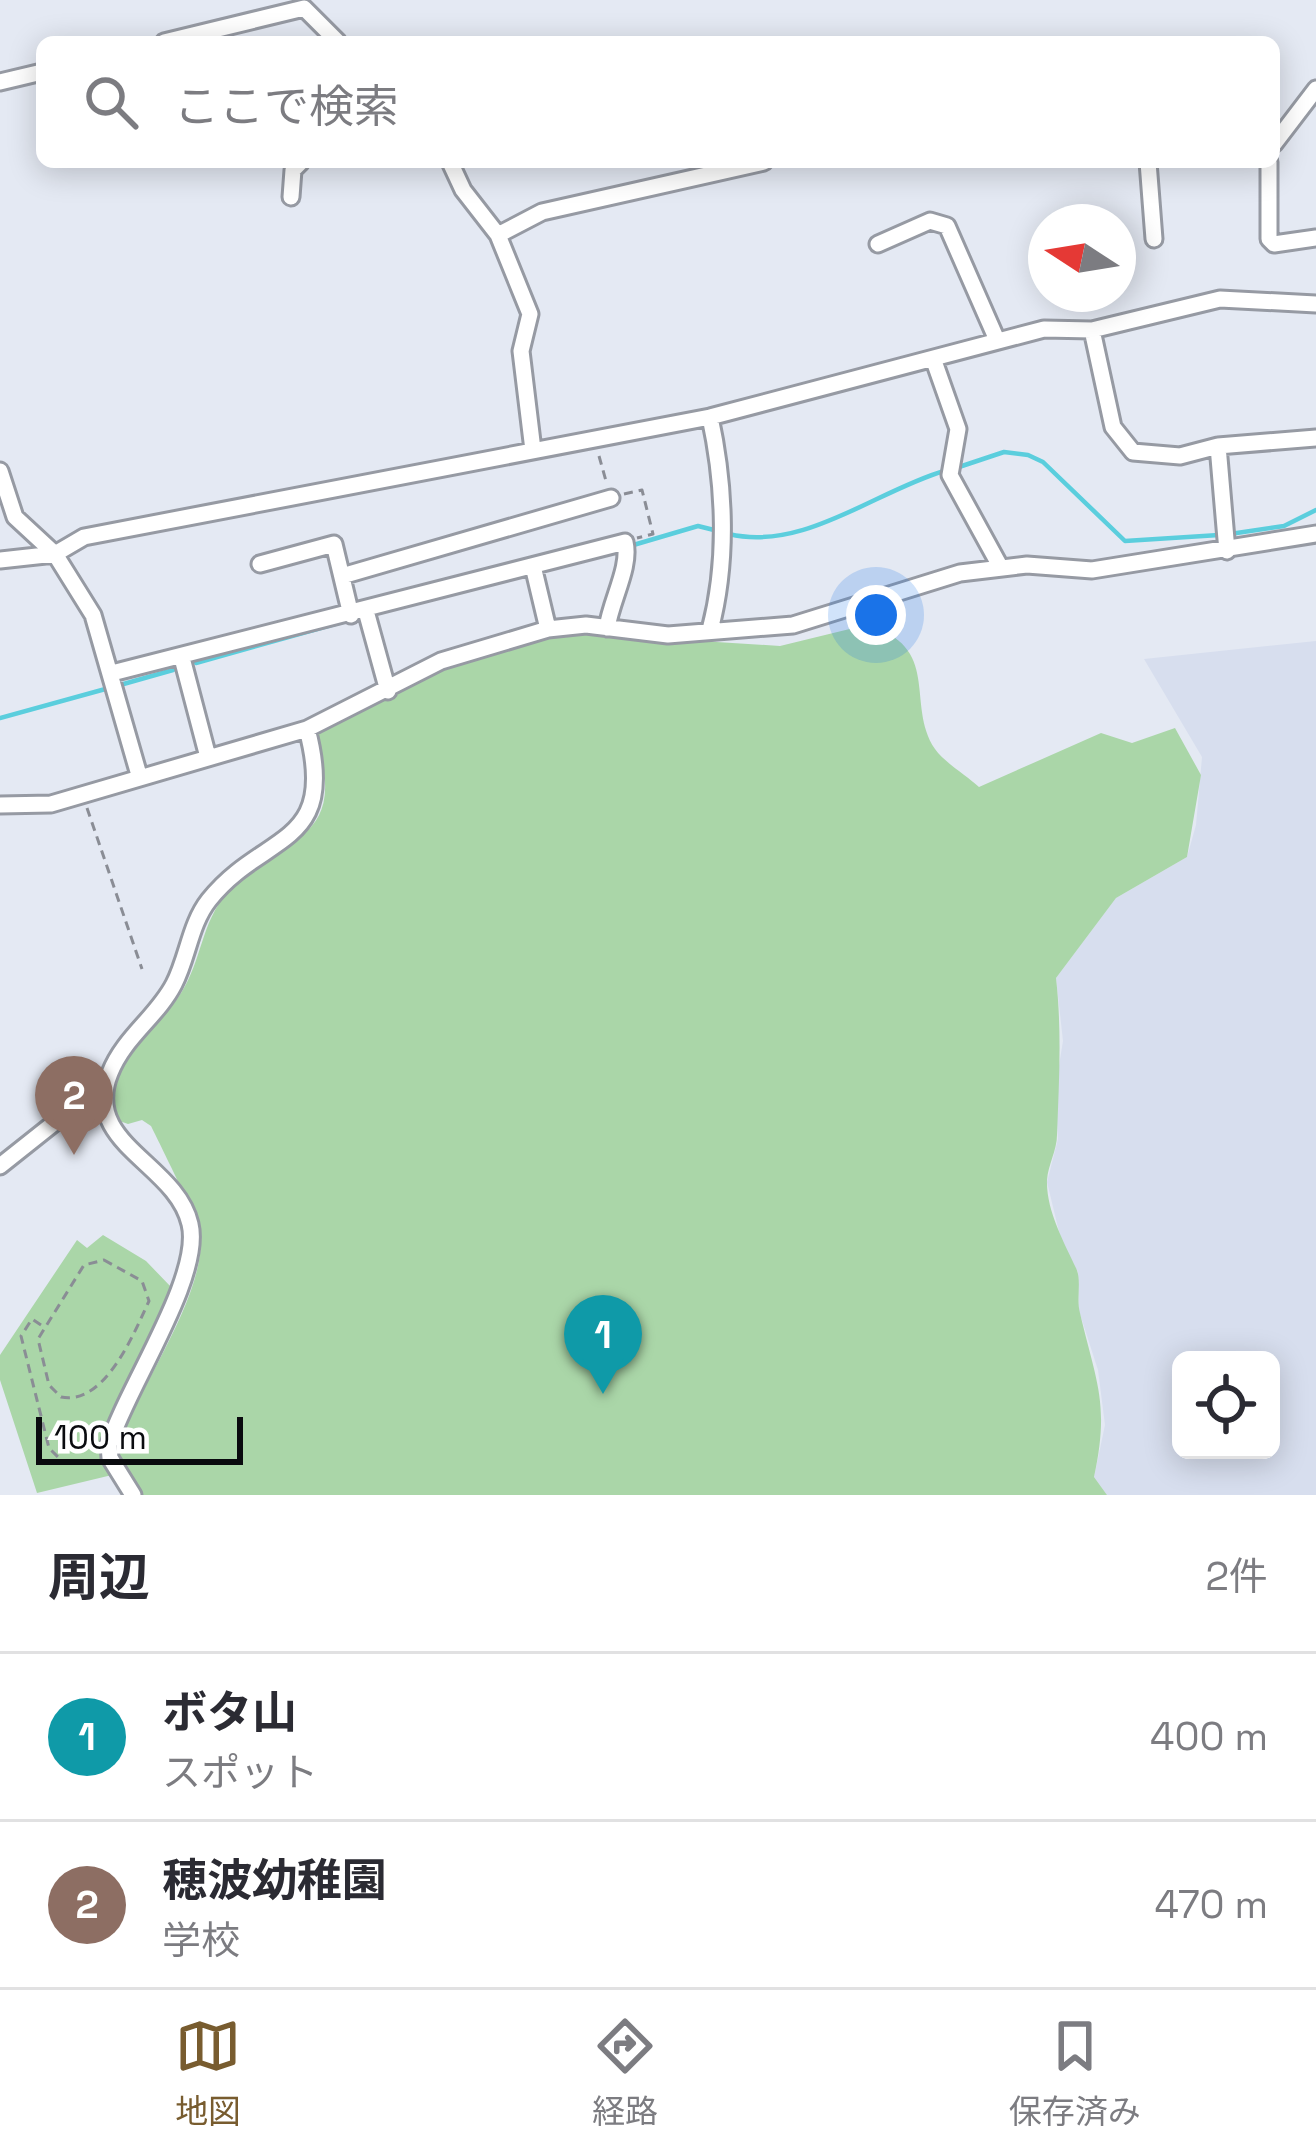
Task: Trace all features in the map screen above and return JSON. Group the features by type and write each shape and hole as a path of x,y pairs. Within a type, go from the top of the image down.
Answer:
{"street":[{"path":"189,36 304,8 332,36"},
{"path":"0,82 36,73"},
{"path":"1280,135 1316,89"},
{"path":"291,197 295,168"},
{"path":"453,168 463,190 498,235 530,314 521,351 533,450"},
{"path":"498,235 542,212 737,168"},
{"path":"1148,168 1154,239"},
{"path":"1269,168 1269,239 1274,244 1316,238"},
{"path":"878,244 930,221 947,226 997,340"},
{"path":"0,560 55,554 84,537 710,417 1044,329 1091,330 1220,299 1316,304"},
{"path":"1091,330 1122,443 1152,457 1316,438"},
{"path":"934,361 958,429 951,469 1000,568"},
{"path":"710,417 721,466 723,581 710,630"},
{"path":"1218,446 1226,539"},
{"path":"0,471 15,517 55,554 93,615 139,775"},
{"path":"342,576 611,498"},
{"path":"0,805 51,804 307,729 441,661 548,629 608,628 668,635 793,625 960,573 1000,568 1092,570 1226,539 1316,534"},
{"path":"260,564 334,544 388,691"},
{"path":"114,681 182,658 626,547 608,628"},
{"path":"535,571 548,629"},
{"path":"182,658 208,757"},
{"path":"134,1495 110,1458 109,1445 168,1314 188,1258 192,1229 167,1184 115,1134 105,1115 105,1088 136,1028 171,991 202,908 222,884 297,830 315,796 307,729"},
{"path":"0,1166 78,1104"}],"path":[{"path":"595,439 611,498 642,490 653,534 626,547"},
{"path":"82,795 142,969"},
{"path":"104,1260 148,1289 149,1301 118,1366 81,1397 61,1397 49,1385 36,1345 44,1327 88,1261 104,1260"},
{"path":"44,1327 32,1319 22,1336 50,1448 63,1462"}],"shaded area":[{"path":"1316,641 1316,1495 1107,1495 1094,1477 1105,1425 1098,1370 1079,1311 1078,1272 1061,1240 1047,1182 1058,1139 1055,1090 1063,1041 1056,978 1116,898 1187,857 1196,825 1202,757 1144,659"}],"green space":[{"path":"866,625 905,647 914,662 922,714 935,749 979,787 1101,733 1132,743 1175,728 1201,775 1187,857 1116,898 1056,978 1057,1135 1047,1191 1078,1273 1079,1308 1101,1411 1094,1477 1107,1495 141,1495 120,1462 118,1449 192,1287 201,1234 151,1126 142,1120 128,1124 114,1119 117,1081 135,1050 181,993 227,893 304,834 317,818 324,798 324,771 314,735 445,665 558,632 780,646"},
{"path":"103,1235 146,1261 172,1288 105,1441 112,1475 37,1493 0,1380 0,1355 77,1240 87,1248"}],"waterway":[{"path":"956,468 1004,452 1028,455 1043,462 1125,541 1219,535"},
{"path":"729,534 784,535 812,527 944,471"},
{"path":"1230,534 1284,526 1316,510"},
{"path":"630,546 698,526 718,531"},
{"path":"196,663 353,619"},
{"path":"120,685 173,670"},
{"path":"0,718 109,688"}],"place":[{"name":"穂波幼稚園","path":"74,1155"},
{"name":"ボタ山","path":"603,1394"}]}
